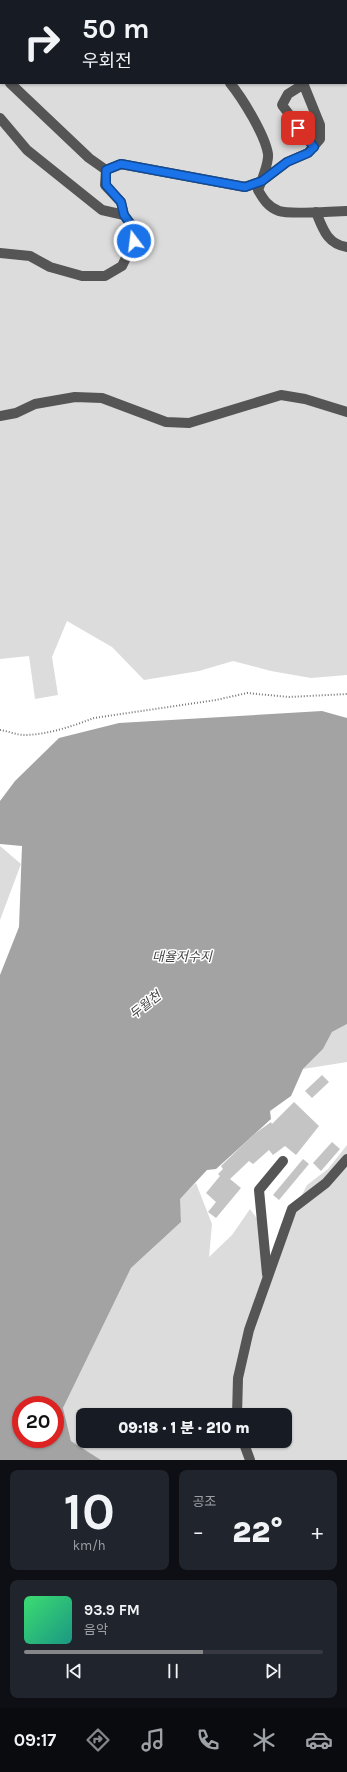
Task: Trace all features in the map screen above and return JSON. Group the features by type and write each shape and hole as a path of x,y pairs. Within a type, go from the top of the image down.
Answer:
{"street":[{"path":"11,84 88,158 106,170"},
{"path":"231,84 238,93 262,136 268,155 262,181 258,190 264,201 280,211 347,211"},
{"path":"302,84 288,94 282,106 314,147"},
{"path":"106,170 121,164 245,187 262,181 287,162 308,153 320,139 320,125 303,84"},
{"path":"0,118 27,150 102,210 124,215"},
{"path":"0,253 30,256 50,267 82,276 105,276 122,266 134,241 132,226 124,215 121,202 106,185 106,170"},
{"path":"316,212 325,234 338,246 347,247"},
{"path":"0,416 16,414 35,404 75,397 102,398 166,422 189,422 281,395 305,399 347,412"},
{"path":"237,1408 238,1378 249,1330 292,1209 326,1183 347,1159"},
{"path":"268,1278 259,1190 283,1161"},
{"path":"246,1448 250,1460"}],"path":[{"path":"0,730 24,735 42,733 76,725 94,718 216,700 247,693 289,697 347,694"}],"shaded area":[{"path":"0,84 347,84 347,675 311,678 271,671 233,661 199,671 144,680 112,647 67,621 52,657 58,695 35,699 29,656 0,659"},
{"path":"0,846 21,864 0,920"},
{"path":"347,1024 347,1062 303,1069 323,1049 332,1032"},
{"path":"347,1145 347,1460 101,1460 82,1448 292,1448 292,1408 76,1408 76,1444 71,1441 64,1412 64,1406 131,1268 181,1222 179,1199 196,1183 212,1224 209,1257 232,1235 250,1209 258,1220 265,1267 307,1185 328,1169"}],"water":[{"name":"대율저수지","path":"322,711 347,718 347,1024 332,1032 323,1049 303,1069 291,1096 270,1111 271,1119 216,1169 207,1170 180,1199 181,1222 131,1268 64,1406 64,1396 12,1396 12,1448 64,1448 64,1412 71,1441 76,1444 76,1448 82,1448 101,1460 0,1460 0,975 19,927 22,846 0,844 0,801 15,781 59,738 119,723"}],"building":[{"path":"322,1075 329,1082 312,1098 305,1091"},
{"path":"294,1102 319,1126 296,1155 285,1146 273,1155 269,1150 253,1164 249,1161 230,1179 241,1188 216,1218 208,1212 216,1202 206,1193 220,1176 218,1174 223,1169 221,1166 253,1135 271,1122 272,1124"},
{"path":"332,1142 340,1149 321,1171 313,1163"},
{"path":"303,1159 309,1164 279,1200 273,1195"}],"route":[{"path":"134,241 132,226 124,215 121,202 106,185 106,170 121,164 150,168 245,187 262,181 287,162 308,153 314,147 298,128"}],"water label":[{"name":"두월천","path":"145,1005"}]}
